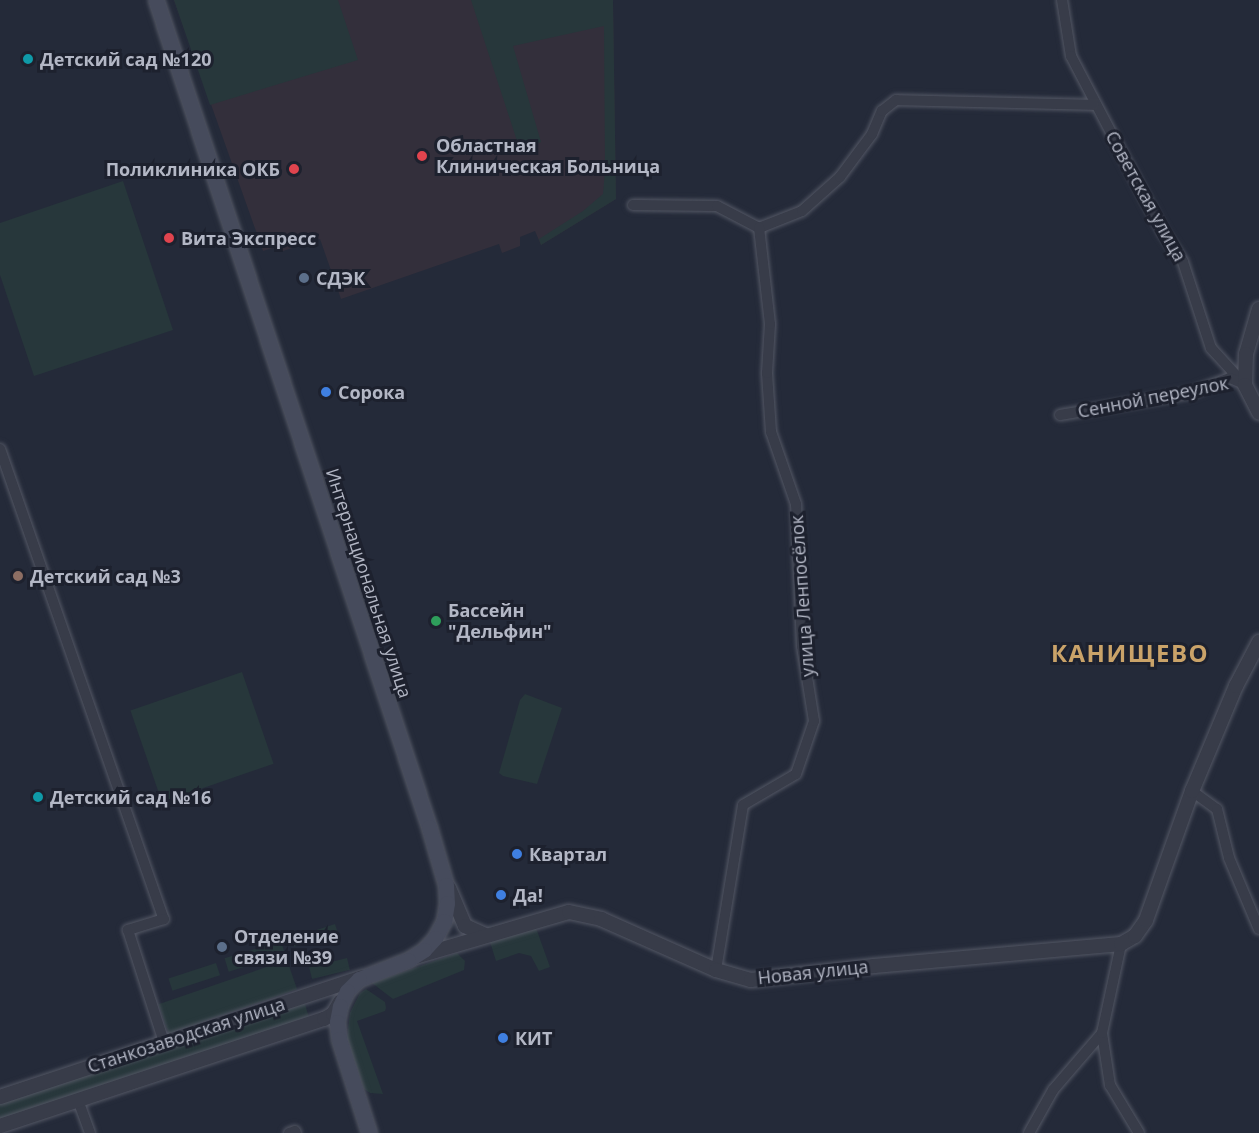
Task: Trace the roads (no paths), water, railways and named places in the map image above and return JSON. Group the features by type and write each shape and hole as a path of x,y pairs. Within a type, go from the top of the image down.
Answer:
{"main road":[{"name":"Интернациональная улица","path":"156,0 442,868 447,903 444,921 435,938 424,950 408,960 359,979 347,991 340,1005"},
{"path":"340,1005 337,1022 339,1039 369,1133"}],"street":[{"name":"Советская улица","path":"1062,0 1071,56 1094,105 1114,136 1163,232 1183,262 1211,348 1245,385"},
{"path":"633,205 717,206 759,228 802,211 840,177 872,134 882,111 896,100 1094,105"},
{"name":"улица Ленпосёлок","path":"716,970 744,805 796,774 814,721 802,646 796,504 771,432 767,373 770,324 759,228"},
{"path":"1259,309 1246,354 1245,385 1259,413"},
{"name":"Сенной переулок","path":"1060,415 1191,393 1230,378 1245,385"},
{"path":"0,449 164,919 128,930 164,1042"},
{"path":"1139,1133 1110,1085 1102,1033 1120,944 1135,936 1146,920 1192,791 1236,686 1259,642"},
{"path":"1192,791 1217,809 1229,858 1259,929"},
{"path":"442,868 461,921 470,930 485,935"},
{"name":"Новая улица","path":"408,960 559,914 579,913 613,924 716,970 751,980 874,966 1120,944"},
{"name":"Станкозаводская улица","path":"0,1097 372,973"},
{"path":"320,990 336,994 340,1005"},
{"name":"Станкозаводская улица","path":"0,1126 311,1024 333,1014 340,1005"},
{"path":"311,1024 327,1026 339,1039"},
{"path":"1029,1133 1053,1090 1102,1033"},
{"path":"78,1100 90,1133"},
{"path":"289,1133 295,1131 296,1133"}],"place":[{"name":"Детский сад №120","path":"28,59"},
{"name":"Областная Клиническая Больница","path":"422,156"},
{"name":"Поликлиника ОКБ","path":"294,169"},
{"name":"Вита Экспресс","path":"169,238"},
{"name":"СДЭК","path":"304,278"},
{"name":"Сорока","path":"326,392"},
{"name":"Детский сад №3","path":"18,576"},
{"name":"Бассейн \"Дельфин\"","path":"436,621"},
{"name":"Детский сад №16","path":"38,797"},
{"name":"Квартал","path":"517,854"},
{"name":"Да!","path":"501,895"},
{"name":"Отделение связи №39","path":"222,947"},
{"name":"КИТ","path":"503,1038"}],"district":[{"name":"КАНИЩЕВО","path":"1130,653"}]}
